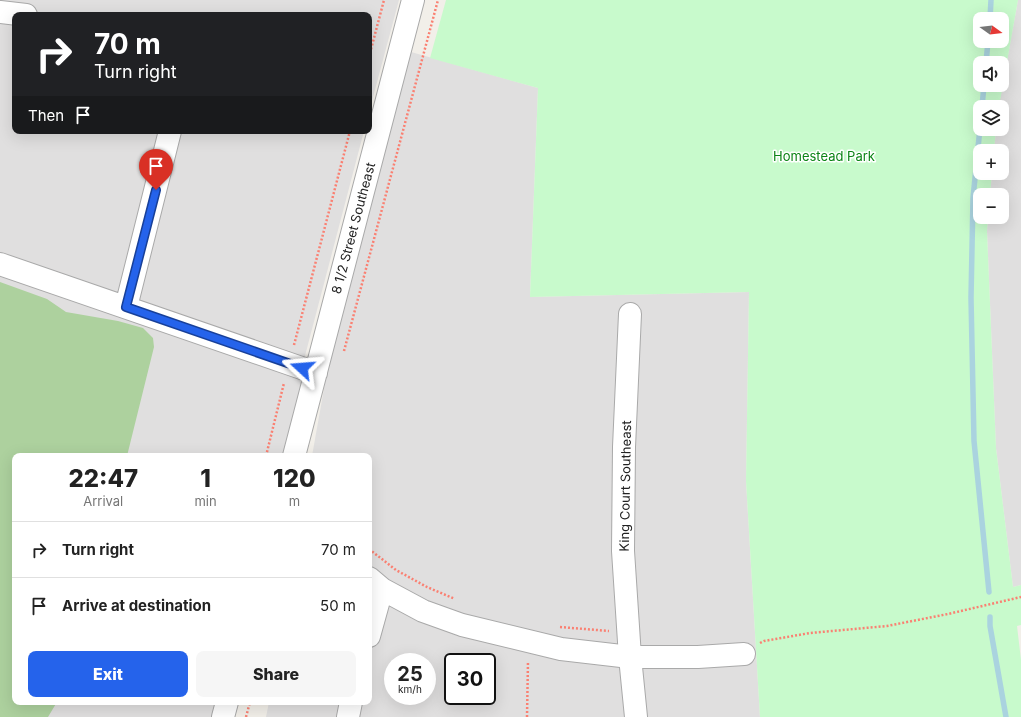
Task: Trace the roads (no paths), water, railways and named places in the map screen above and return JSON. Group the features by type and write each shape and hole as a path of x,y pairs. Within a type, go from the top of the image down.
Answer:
{"street":[{"name":"8 1/2 Street Southeast","path":"372,127 376,109 413,0"},
{"path":"0,12 12,13"},
{"path":"126,307 169,134"},
{"name":"8 1/2 Street Southeast","path":"295,453 316,373 370,134"},
{"path":"0,264 316,373"},
{"name":"King Court Southeast","path":"630,314 624,447 623,551 630,633 630,657 636,717"},
{"path":"372,610 375,584 423,611 462,625 561,649 630,657 698,657 744,654"},
{"path":"223,717 226,705"},
{"path":"348,717 350,705"}],"waterway":[{"path":"990,12 991,0"},
{"path":"987,48 987,56"},
{"path":"983,92 983,100"},
{"path":"979,136 973,198 971,298 974,441 989,592"},
{"path":"990,617 990,626 1006,717"}],"park label":[{"name":"Homestead Park","path":"824,156"}]}
